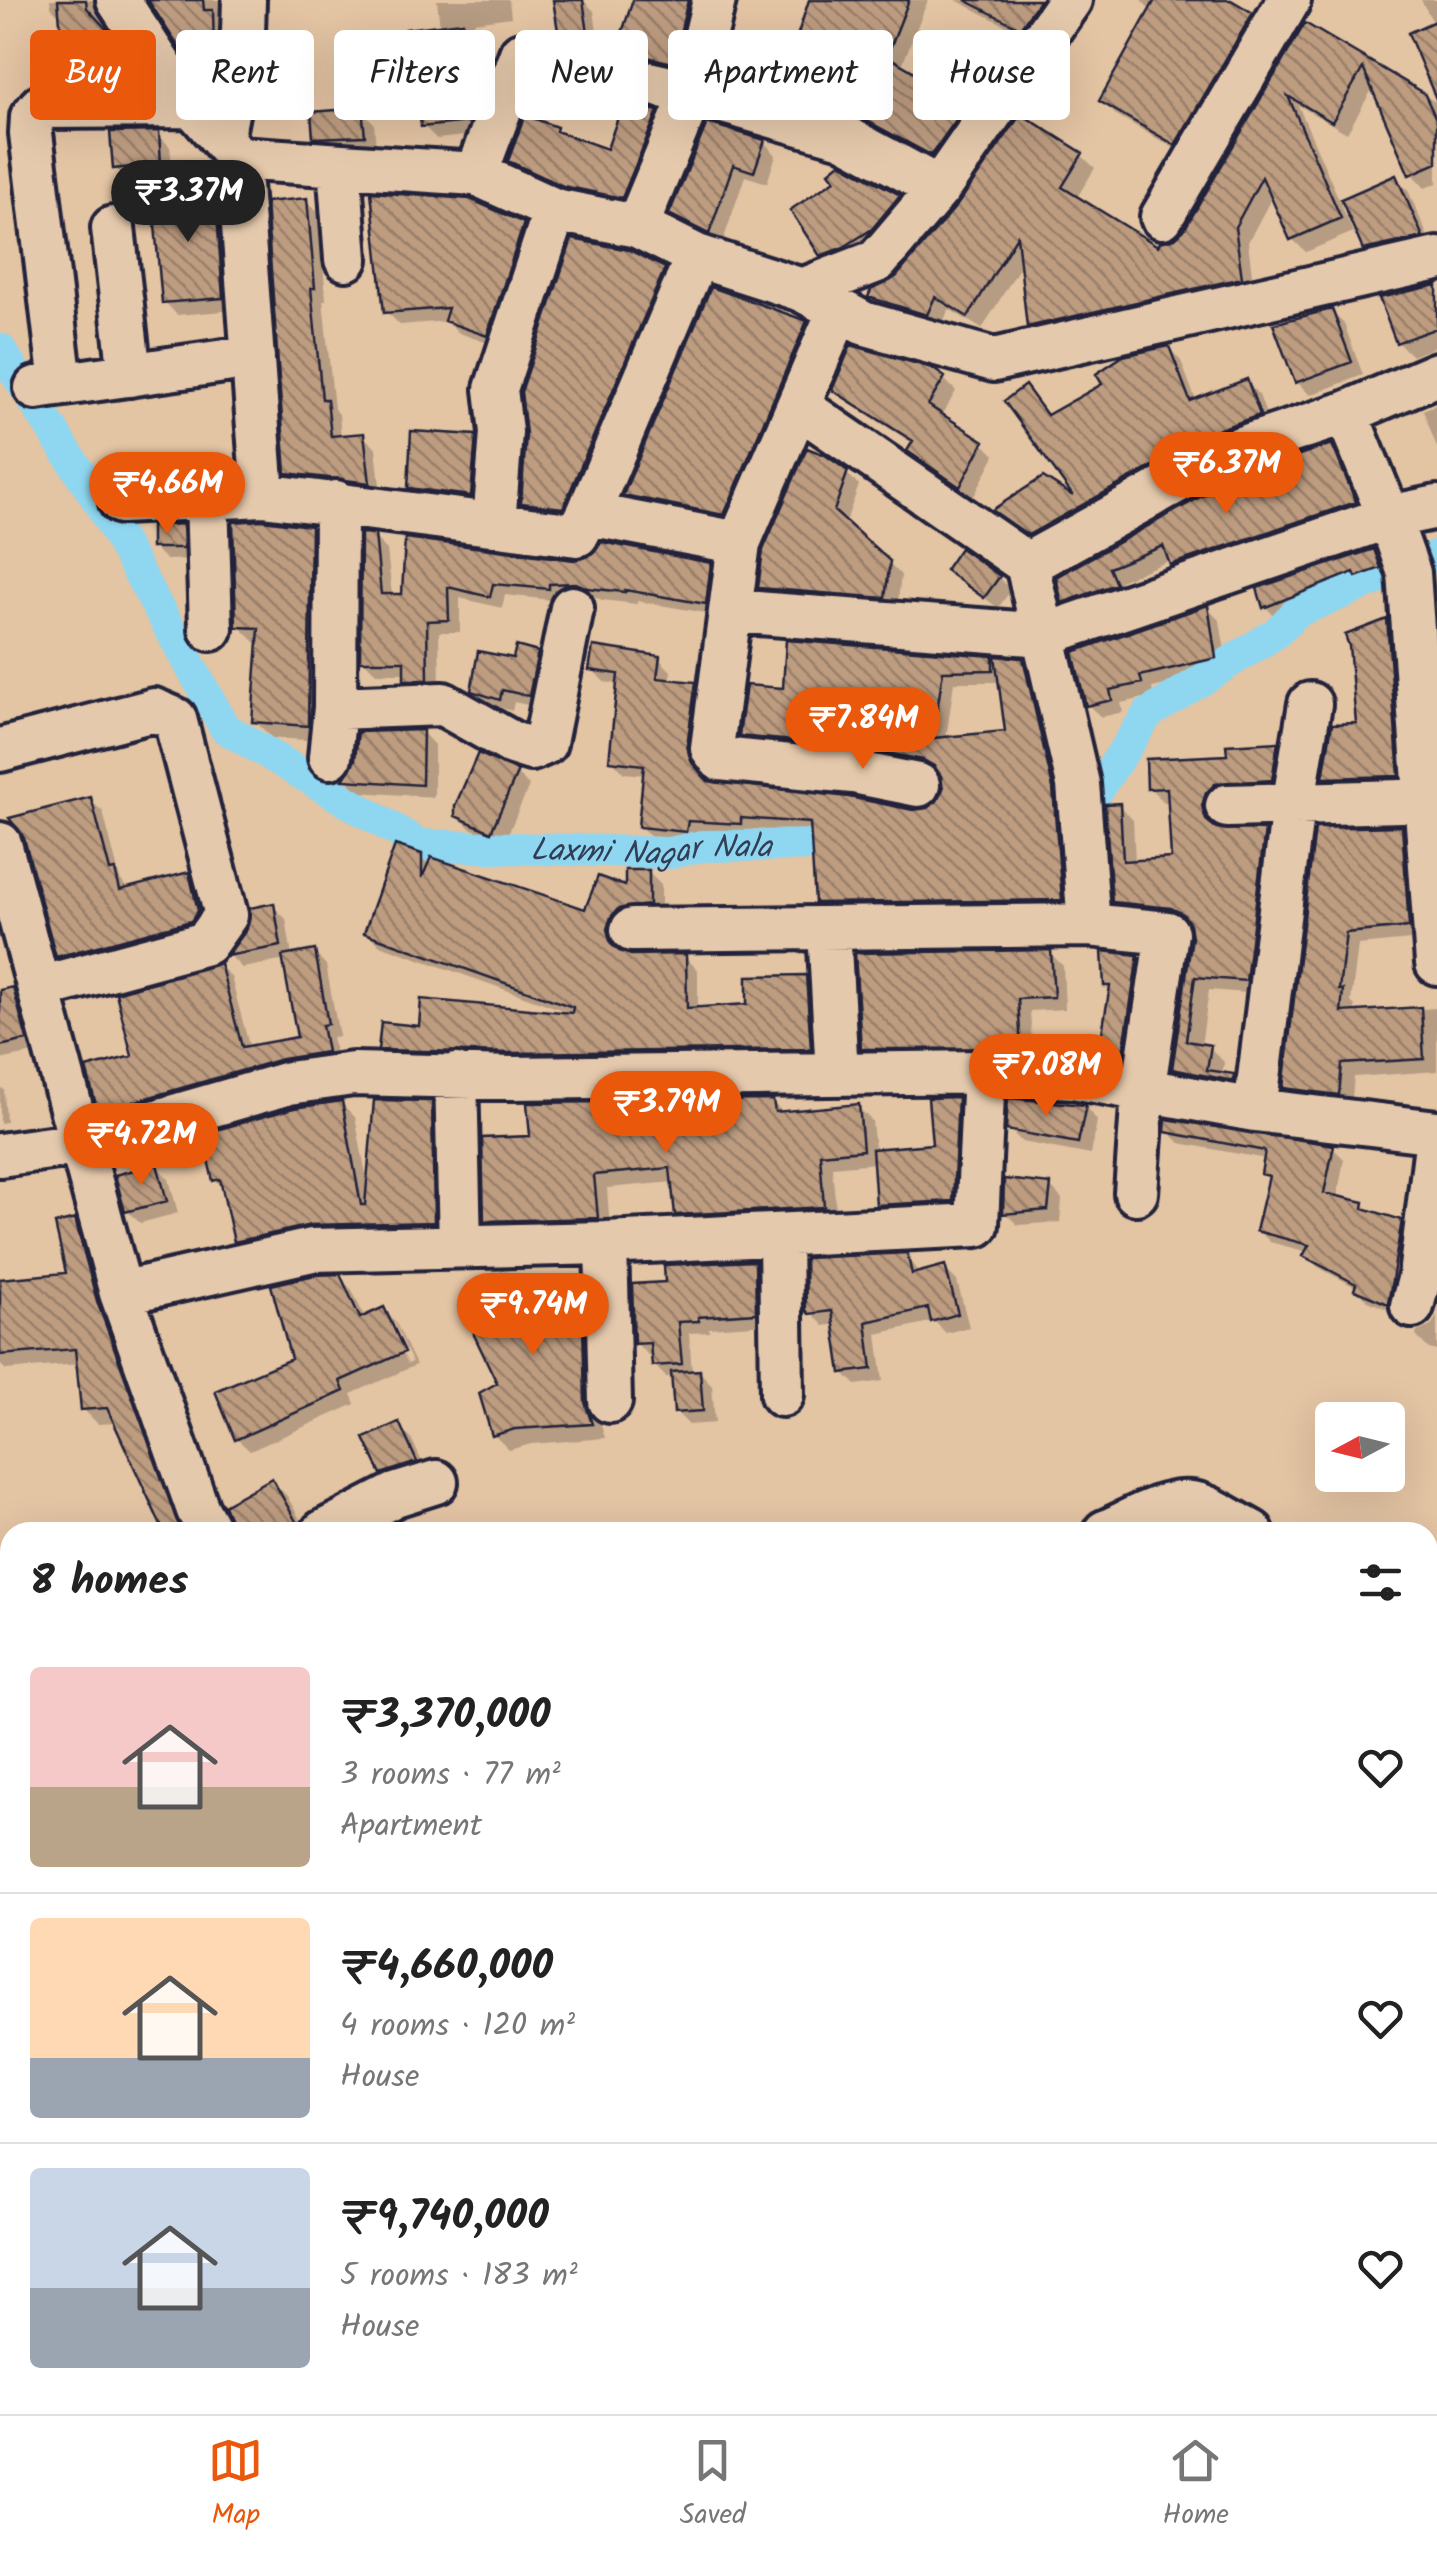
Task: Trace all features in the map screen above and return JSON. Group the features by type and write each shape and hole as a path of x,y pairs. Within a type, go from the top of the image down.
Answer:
{"street":[{"path":"118,0 176,86"},
{"path":"244,0 230,148 253,357 263,495"},
{"path":"707,30 714,0"},
{"path":"918,785 853,772 720,759 714,754 739,544 798,406 820,300 877,261 939,188 1070,0"},
{"path":"1162,217 1288,0"},
{"path":"476,174 522,54 668,88"},
{"path":"176,106 40,106 32,117 48,386 253,357"},
{"path":"206,120 230,148 339,165 476,174 556,210 637,226 697,256 820,300 863,323 994,360 1437,259"},
{"path":"637,226 681,120"},
{"path":"785,120 843,136 939,188"},
{"path":"339,165 346,260"},
{"path":"494,525 501,432 496,389 556,210"},
{"path":"113,228 130,375"},
{"path":"122,502 263,495 577,535 697,256"},
{"path":"1027,564 1232,452 1346,412 1437,374"},
{"path":"798,406 1027,564 1078,784 1089,925"},
{"path":"1346,412 1400,547 1431,800 1437,963"},
{"path":"206,498 210,629"},
{"path":"330,757 335,708 336,502"},
{"path":"732,611 1044,635 1400,547 1437,508"},
{"path":"588,514 739,544"},
{"path":"335,708 442,704 512,743 531,749 545,743 572,608"},
{"path":"1255,1110 1293,806 1310,704"},
{"path":"0,750 154,710 175,719 226,915 206,943 39,988"},
{"path":"1226,806 1431,800"},
{"path":"0,844 121,1293 205,1522"},
{"path":"632,930 1089,925 1168,933 1143,1092 1136,1193"},
{"path":"830,928 837,1074"},
{"path":"121,1293 312,1250 978,1226 984,1072"},
{"path":"0,1155 78,1144 288,1084 353,1074 512,1078 984,1072 1073,1076 1255,1110 1437,1134 1423,1287"},
{"path":"456,1075 460,1246"},
{"path":"780,1236 782,1395"},
{"path":"606,1242 610,1401"},
{"path":"341,1522 395,1494 436,1482"},
{"path":"1130,1522 1184,1502 1200,1504 1233,1522"}],"building":[{"path":"58,0 86,0 87,8 107,30 61,30"},
{"path":"148,0 203,0 204,10 213,10 213,30 176,30 176,43"},
{"path":"553,0 583,0 588,30 558,30"},
{"path":"633,0 688,0 681,30 668,30 668,62 648,57 648,30 623,30"},
{"path":"809,0 909,0 893,41 893,30 799,30"},
{"path":"965,0 1040,0 1020,28"},
{"path":"1155,0 1231,0 1253,13 1175,145 1099,101"},
{"path":"1437,20 1437,101 1408,33"},
{"path":"463,22 464,30 405,30"},
{"path":"1305,23 1424,93 1437,121 1437,163 1409,175 1363,68 1332,122 1288,96 1341,218 1290,240 1262,177 1235,227 1242,278 1027,327 1017,236 968,317 935,297 927,315 868,297 871,290 896,277 958,204 1017,120 1031,120 1083,153 1062,187 1158,246 1184,230"},
{"path":"893,59 913,71 913,120 956,120 931,155 865,120 893,120"},
{"path":"648,109 658,111 622,198 563,186 508,161 523,120 538,120 557,127 556,131 607,149 617,120 648,120"},
{"path":"334,110 334,120 363,120 365,136 313,138 314,112"},
{"path":"420,120 470,120 469,122 421,127"},
{"path":"707,123 765,140 754,172 733,165 709,234 669,214"},
{"path":"159,131 161,164 113,169 110,132"},
{"path":"840,163 900,195 872,229 844,247 820,256 790,210 835,180 829,172"},
{"path":"1396,175 1423,237 1363,250 1341,199"},
{"path":"215,187 223,298 162,303 152,192"},
{"path":"371,192 470,199 524,223 487,336 444,321 448,308 384,313"},
{"path":"307,198 322,399 327,399 331,436 364,433 370,483 286,473 266,202"},
{"path":"572,239 629,250 665,268 563,508 521,503 526,434 521,392"},
{"path":"1437,285 1437,328 1396,343 1379,298"},
{"path":"711,287 807,321 724,515 623,495"},
{"path":"1332,309 1352,362 1295,383 1273,324"},
{"path":"851,345 932,368 945,377 928,405 984,441 960,487 907,451 913,441 832,390"},
{"path":"1169,346 1190,401 1247,379 1260,415 1220,429 1028,535 992,510 1043,477 1073,496 1004,401 1025,385 1047,415 1102,384 1096,374 1123,356"},
{"path":"411,431 476,435 471,496 408,488"},
{"path":"1332,444 1356,502 1170,565 1163,546 1109,568 1116,584 1062,603 1056,577 1242,474"},
{"path":"807,448 848,471 834,511 890,561 885,598 758,588 763,550"},
{"path":"262,520 311,526 308,726 252,722 259,628 236,627 233,522"},
{"path":"183,524 184,548 151,548 151,526"},
{"path":"361,533 375,534 381,594 402,594 405,538 574,560 589,556 602,542 711,563 706,604 625,590 587,588 576,583 549,584 549,589 493,584 490,597 448,587 449,620 427,621 428,680 404,680 404,661 360,661"},
{"path":"960,548 1000,576 984,598 945,570"},
{"path":"1374,549 1381,568 1356,577 1354,572 1263,608 1257,588"},
{"path":"1208,605 1216,658 1140,676 1142,683 1110,690 1112,700 1086,706 1073,652"},
{"path":"1387,619 1399,776 1323,778 1332,724 1356,723 1345,635"},
{"path":"786,640 993,656 993,670 943,671 933,738 1005,731 995,656 1023,658 1053,788 1062,900 815,903 810,823 741,818 741,824 688,821 686,832 638,827 644,765 609,761 618,674 589,670 593,646 660,656 657,678 696,682 687,746 692,763 708,781 849,797 913,810 927,808 937,801 943,789 941,776 923,760 856,747 739,736 746,685 783,688"},
{"path":"516,646 538,652 529,696 502,690 500,700 471,691 478,651 513,658"},
{"path":"423,730 422,785 343,780 355,760 358,732"},
{"path":"1278,742 1272,780 1215,784 1206,793 1202,806 1206,820 1216,828 1265,830 1246,981 1195,977 1186,1041 1211,1045 1207,1070 1234,1074 1233,1081 1172,1069 1192,937 1190,924 1183,914 1171,908 1112,902 1105,804 1120,803 1123,861 1171,858 1167,788 1147,789 1146,759 1227,755 1226,745"},
{"path":"478,753 518,771 491,832 455,816 455,806"},
{"path":"91,797 110,871 115,870 120,890 189,872 198,911 191,921 56,957 24,838 9,818"},
{"path":"1402,826 1409,927 1346,933 1339,990 1343,990 1341,1012 1421,1007 1424,1059 1342,1064 1339,1095 1283,1088 1315,828"},
{"path":"395,845 422,854 422,878 431,857 585,909 598,876 625,886 625,870 649,870 649,905 618,909 607,929 611,944 631,955 686,954 687,1008 747,1004 747,976 806,975 811,1049 512,1053 378,1050 381,1022 419,1026 421,999 572,1013 573,1007 364,933"},
{"path":"274,903 281,946 227,956 247,929 250,908"},
{"path":"315,950 328,1024 322,1025 327,1052 282,1059 98,1112 86,1068 132,1056 116,993 220,963 242,1047 297,1037 282,956"},
{"path":"1051,950 1054,997 1018,999 1021,1049 861,1049 855,953"},
{"path":"1102,951 1138,955 1122,1061 1098,1056 1110,986 1104,986"},
{"path":"13,987 27,1040 0,1046 0,990"},
{"path":"958,1097 953,1201 876,1205 872,1149 932,1144 928,1098"},
{"path":"1008,1098 1086,1105 1078,1143 1006,1130"},
{"path":"374,1100 432,1101 434,1222 311,1225 234,1242 220,1179 213,1181 202,1134 294,1108 342,1101 361,1205 365,1205"},
{"path":"773,1100 775,1112 859,1104 863,1150 820,1154 824,1207 675,1215 670,1168 594,1175 598,1218 484,1221 482,1138 530,1136 527,1103"},
{"path":"1166,1119 1334,1145 1324,1193 1364,1202 1363,1208 1402,1220 1388,1304 1354,1290 1356,1284 1303,1256 1309,1245 1256,1231 1269,1176 1261,1174 1265,1151 1165,1132"},
{"path":"157,1164 167,1201 125,1212 115,1175"},
{"path":"1004,1179 1051,1184 1048,1210 1003,1214"},
{"path":"75,1219 97,1301 178,1522 159,1522 107,1408 81,1410 75,1349 0,1355 0,1279 66,1273 55,1224"},
{"path":"907,1253 912,1274 945,1265 958,1314 931,1322 928,1308 866,1322 872,1369 841,1373 832,1311 809,1314 806,1310 805,1258"},
{"path":"755,1261 756,1313 678,1322 682,1364 652,1366 650,1343 634,1344 632,1284 665,1282 664,1265"},
{"path":"340,1274 360,1318 384,1307 405,1352 340,1381 344,1391 235,1440 215,1391 291,1359 271,1285"},
{"path":"582,1287 585,1402 592,1424 515,1429 492,1436 479,1393 497,1383 474,1335 471,1294"},
{"path":"700,1370 703,1411 674,1413 671,1372"},
{"path":"399,1422 417,1462 381,1474 364,1438"},
{"path":"272,1478 296,1522 231,1522 224,1505"}],"waterway":[{"name":"Laxmi Nagar Nala","path":"0,349 99,502 225,728 420,845 670,853 702,846 857,845"},
{"name":"Laxmi Nagar Nala","path":"1016,845 1061,845 1148,714 1276,633 1298,611 1437,555"}]}
